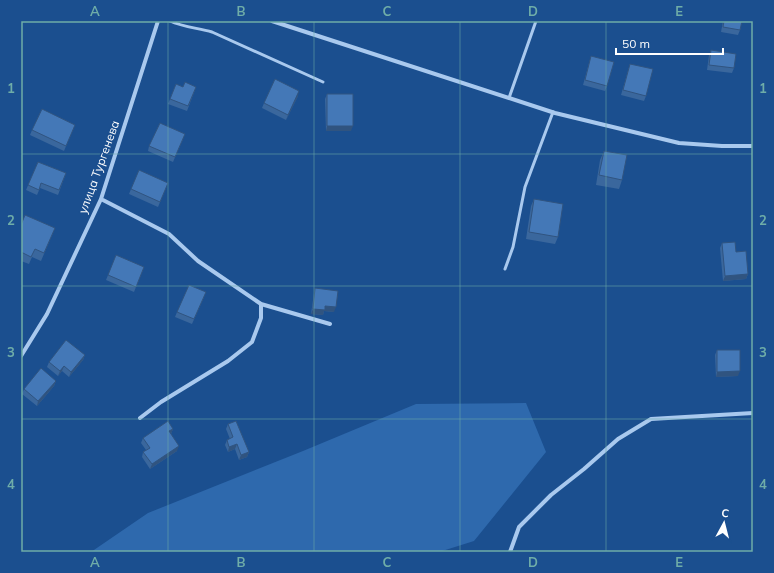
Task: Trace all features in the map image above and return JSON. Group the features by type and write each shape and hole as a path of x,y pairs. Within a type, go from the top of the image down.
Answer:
{"street":[{"name":"улица Тургенева","path":"21,356 47,314 101,199 158,21"},
{"path":"272,21 553,112 679,143 722,146 753,146"},
{"path":"101,199 169,234 198,262 261,304 330,324"},
{"path":"140,418 161,402 228,361 252,342 261,318 261,304"},
{"path":"510,552 519,527 551,495 584,469 618,439 651,419 753,413"}],"lane":[{"path":"170,21 212,32 323,82"},
{"path":"509,98 536,21"},
{"path":"505,269 513,247 525,187 553,112"}],"shaded area":[{"path":"526,403 546,452 474,541 439,552 91,552 148,513 416,404"}],"building":[{"path":"724,21 742,21 740,30 723,27"},
{"path":"711,50 736,54 734,68 709,65"},
{"path":"591,56 614,62 607,86 585,80"},
{"path":"630,64 653,69 646,96 623,90"},
{"path":"275,79 299,91 288,115 264,103"},
{"path":"185,82 196,87 188,106 170,99 176,84 183,87"},
{"path":"327,94 353,94 353,126 327,126"},
{"path":"42,109 75,125 66,146 32,130"},
{"path":"160,123 185,134 175,157 149,146"},
{"path":"604,151 627,155 622,180 599,175"},
{"path":"38,162 66,173 59,190 41,183 39,190 28,185"},
{"path":"139,170 168,183 160,202 131,189"},
{"path":"534,199 563,204 558,237 529,232"},
{"path":"25,215 55,228 44,253 35,249 31,257 21,252 21,225"},
{"path":"735,242 736,252 746,251 748,274 725,276 722,243"},
{"path":"116,255 144,267 136,287 108,275"},
{"path":"189,285 206,292 194,319 177,312"},
{"path":"315,288 338,291 336,307 325,306 325,310 313,309"},
{"path":"66,340 85,355 71,372 64,366 60,371 49,362"},
{"path":"717,350 740,350 740,371 717,372"},
{"path":"41,368 56,381 38,401 24,389"},
{"path":"168,421 173,429 169,431 179,446 152,464 143,452 150,448 143,438"},
{"path":"236,421 249,452 241,455 237,444 229,447 227,440 233,437 228,424"}]}
